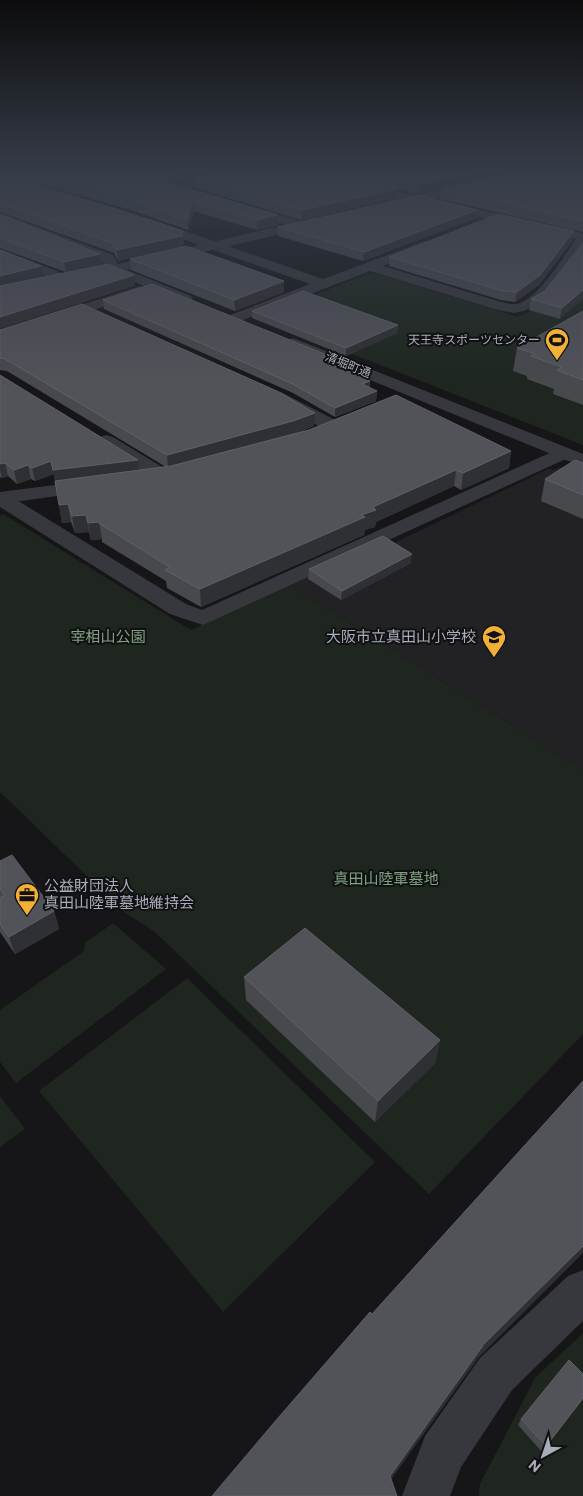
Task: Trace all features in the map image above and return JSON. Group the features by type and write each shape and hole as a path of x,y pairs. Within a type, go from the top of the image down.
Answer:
{"street":[{"path":"71,244 108,258 113,269 198,304"},
{"path":"210,244 322,284"},
{"path":"44,283 218,244"},
{"path":"233,318 427,244"},
{"path":"369,266 499,306 519,308 531,302 548,285 579,244"},
{"path":"0,253 62,278"},
{"path":"0,336 153,286"},
{"path":"86,308 103,316"},
{"path":"215,311 252,326"},
{"name":"清堀町通","path":"279,337 573,457"},
{"path":"269,391 334,427"},
{"path":"389,405 417,393"},
{"path":"309,437 353,420"},
{"path":"91,432 174,475 135,481"},
{"path":"0,498 178,609 204,618 573,457"},
{"path":"0,498 116,483"},
{"path":"426,1496 442,1453 496,1374 583,1291"}],"shaded area":[{"name":"大阪市立真田山小学校","path":"560,467 583,476 583,770 289,584 394,543 550,468 553,470"}],"green space":[{"path":"367,274 378,274 518,317 534,309 583,293 583,445 264,319 264,315"},
{"name":"真田山陸軍墓地","path":"3,514 191,630 289,584 583,770 583,1034 429,1194 155,932 124,912 0,792 0,515"},
{"path":"113,923 166,969 16,1083 0,1062 0,1010 84,951 85,943"},
{"path":"187,978 375,1162 223,1312 39,1091"},
{"path":"0,1096 25,1129 0,1147"},
{"path":"583,1333 583,1496 479,1496 480,1484 535,1378"}],"building":[{"path":"16,244 75,244 100,254 64,262"},
{"path":"113,244 146,244 117,250"},
{"path":"336,244 386,244 364,252"},
{"path":"422,244 564,244 540,275 517,292 503,291 389,257"},
{"path":"583,244 583,290 562,308 531,299 545,291"},
{"path":"186,246 284,281 234,300 130,259"},
{"path":"0,250 41,266 0,276"},
{"path":"108,264 134,275 0,317 0,286"},
{"path":"152,284 327,355 322,357 358,372 354,374 370,381 362,384 377,391 335,408 293,384 103,300"},
{"path":"303,291 398,325 346,348 252,311"},
{"path":"82,304 279,392 315,413 293,421 167,455 5,359 0,358 0,330"},
{"path":"583,311 583,380 557,370 562,367 531,356 535,354 517,348"},
{"path":"0,375 138,460 53,470 51,461 32,468 28,465 14,470 5,463 0,464"},
{"path":"396,395 511,451 463,473 456,470 373,507 376,510 361,515 365,517 200,589 165,570 170,567 99,522 88,523 86,515 72,516 68,504 59,505 55,481 171,466 309,430"},
{"path":"575,460 583,463 583,495 545,479"},
{"path":"383,536 412,554 342,591 309,569"},
{"name":"公益財団法人 真田山陸軍墓地維持会","path":"12,855 54,911 9,937 0,924 0,898 5,895 0,889 0,861"},
{"path":"305,928 440,1040 378,1101 244,977"},
{"path":"583,1081 583,1246 484,1344 390,1476 397,1496 212,1496 370,1312 372,1314"},
{"path":"569,1360 583,1374 583,1398 546,1446 521,1419"}],"place":[{"name":"天王寺スポーツセンター","path":"557,361"},
{"name":"大阪市立真田山小学校","path":"494,658"},
{"name":"公益財団法人 真田山陸軍墓地維持会","path":"27,916"}],"park label":[{"name":"宰相山公園","path":"108,637"}]}
